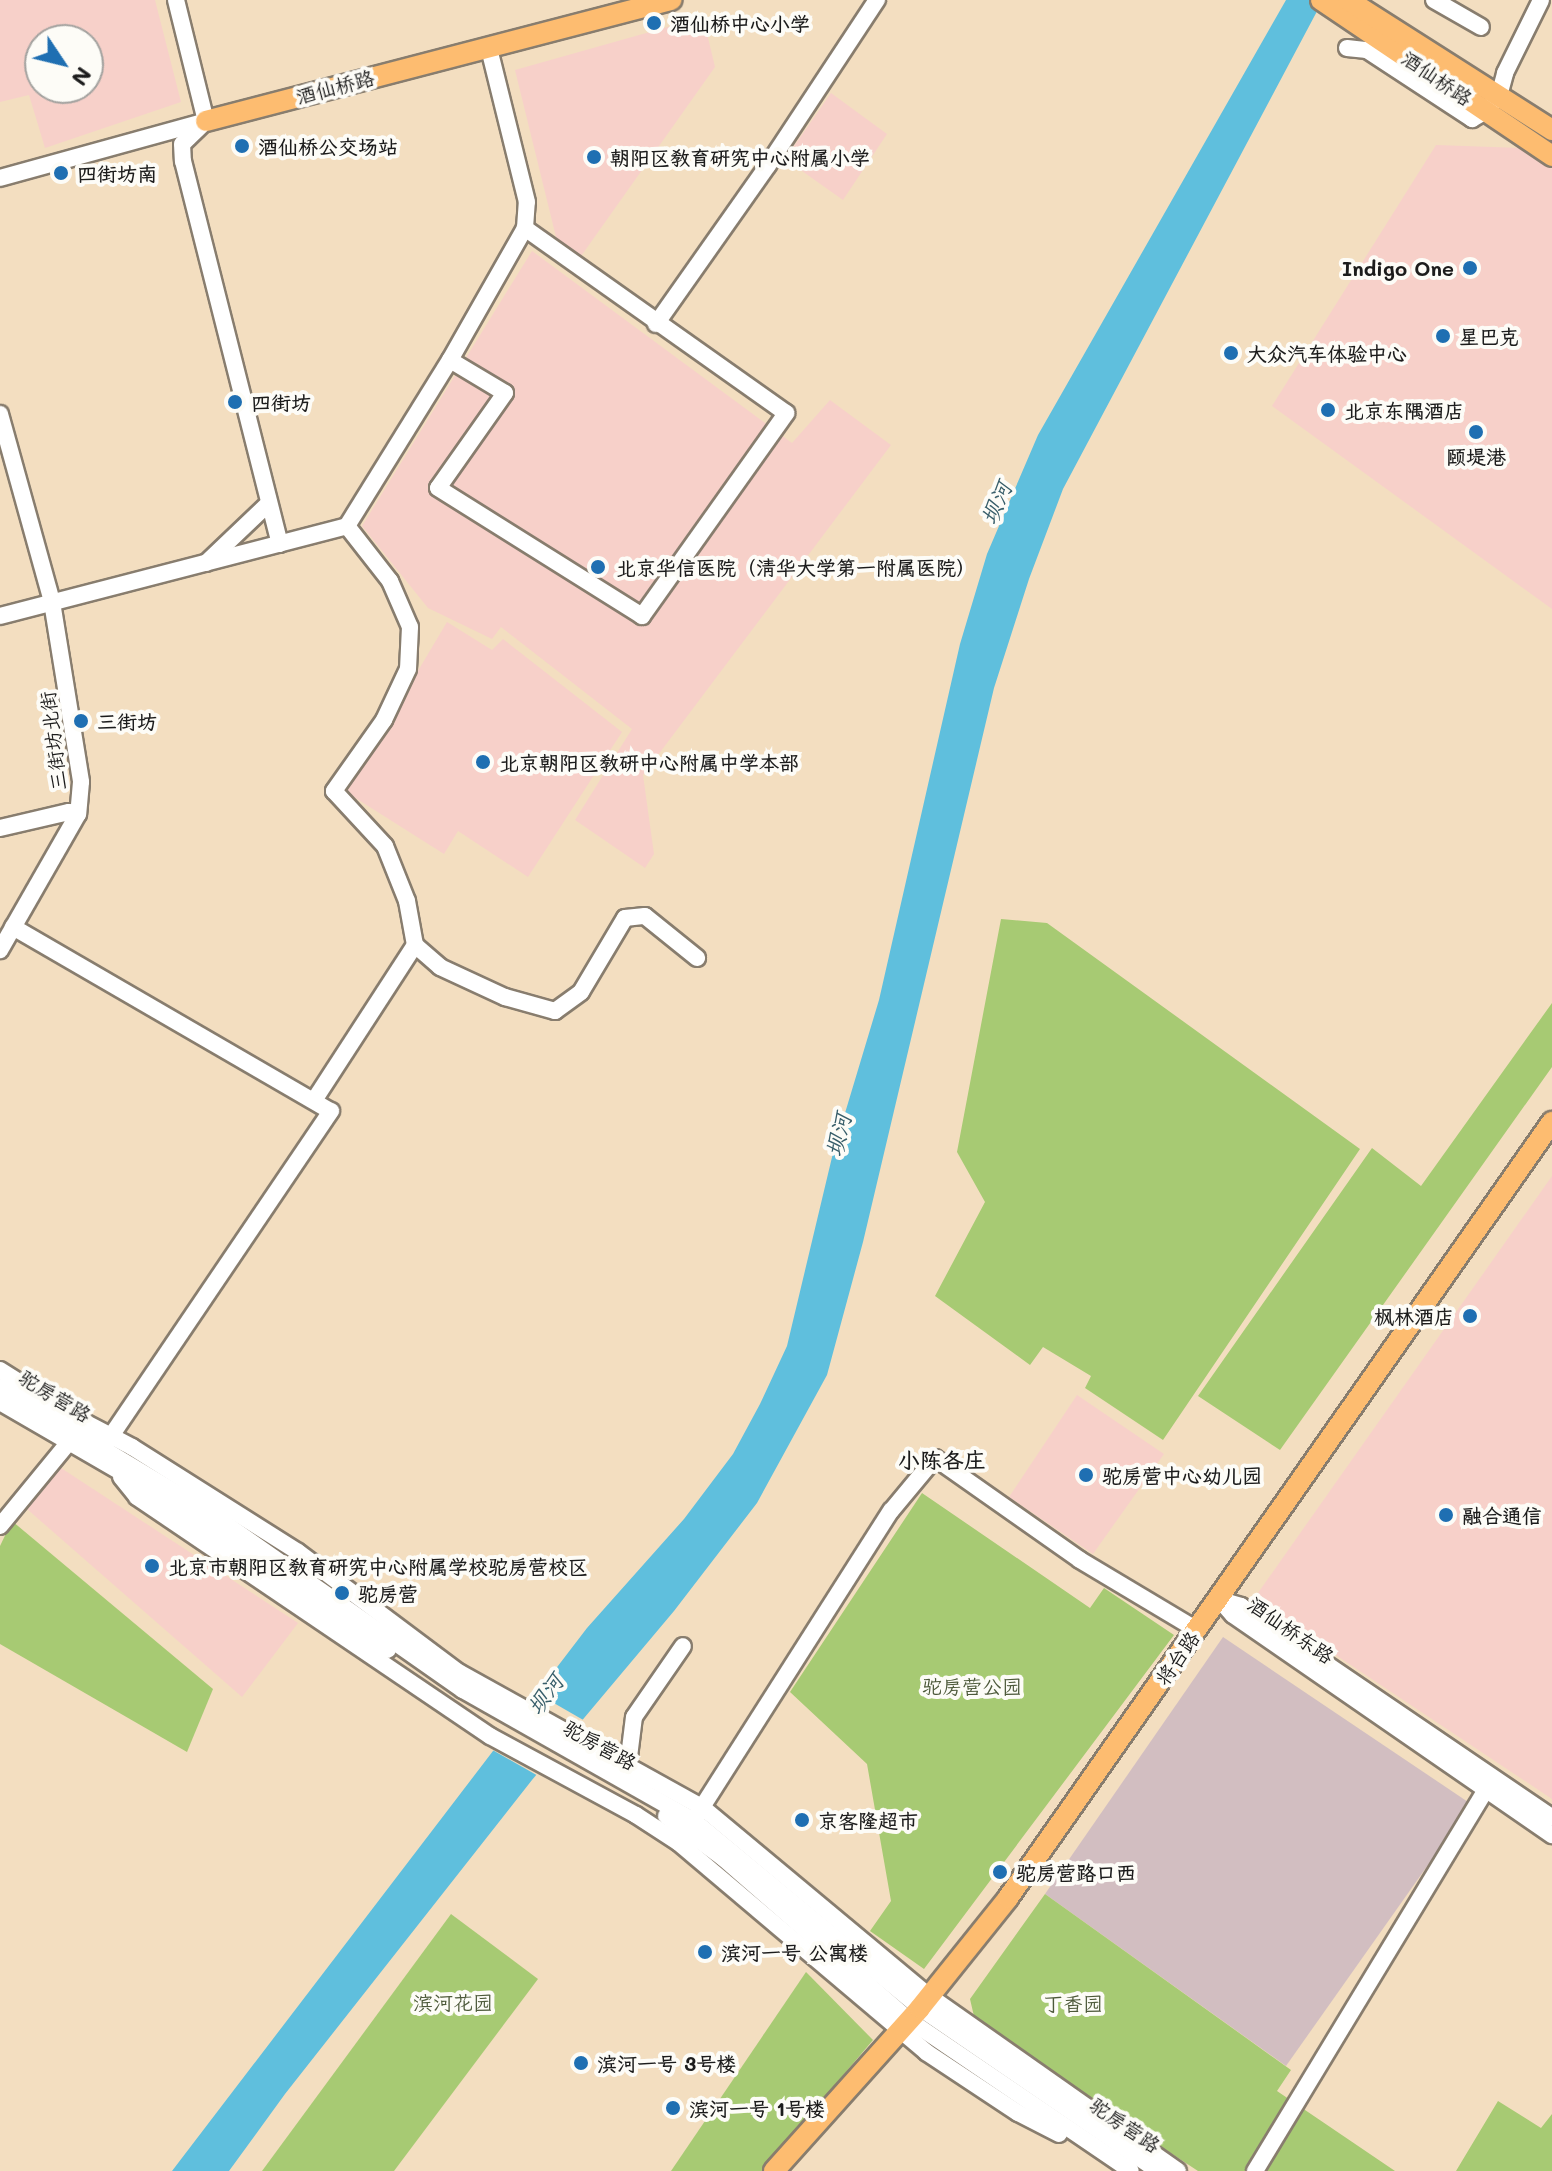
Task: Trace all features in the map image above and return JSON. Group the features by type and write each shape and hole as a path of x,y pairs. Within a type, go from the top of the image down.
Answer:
{"main road":[{"name":"酒仙桥路","path":"206,121 672,0"},
{"name":"酒仙桥路","path":"1336,4 1492,103 1552,130"},
{"name":"酒仙桥路","path":"1336,4 1373,6 1552,156"},
{"name":"将台路","path":"774,2171 914,2014 1008,1898 1552,1122"}],"street":[{"path":"176,0 206,121 182,144 183,161 280,544"},
{"path":"656,324 768,165 877,0"},
{"path":"1434,0 1481,27"},
{"path":"1347,48 1367,50 1472,119 1492,103 1541,0"},
{"path":"0,616 203,566 347,526 450,360 525,228 527,202 489,49"},
{"name":"酒仙桥路","path":"0,178 206,121"},
{"path":"450,360 505,393 438,488 642,616 786,413 656,324 525,228"},
{"name":"三街坊北街","path":"0,414 52,602 81,782 78,814 0,950"},
{"path":"203,566 269,503"},
{"path":"347,526 390,581 410,627 408,669 384,720 334,791 385,846 407,901 415,945 440,967 505,997 555,1011 581,992 625,918 645,916 697,958"},
{"path":"0,828 69,812 78,814"},
{"path":"0,1370 107,1441 331,1111 13,927"},
{"path":"315,1099 415,945"},
{"name":"驼房营路","path":"0,1387 112,1466 298,1586 441,1686 507,1713"},
{"name":"驼房营路","path":"0,1402 72,1438 107,1441 342,1602 439,1674 507,1713 575,1760 690,1825 914,2014 1131,2171"},
{"path":"0,1526 72,1438"},
{"path":"690,1825 891,1511 935,1458 1080,1560 1197,1630"},
{"path":"112,1466 137,1497 490,1736 575,1760 628,1765 690,1825 914,2014 979,2088 1044,2125 1113,2171"},
{"name":"酒仙桥东路","path":"1219,1599 1233,1615 1552,1835"},
{"name":"酒仙桥东路","path":"1219,1599 1241,1606 1552,1817"},
{"path":"628,1765 634,1717 683,1646"},
{"path":"575,1760 636,1815 690,1825"},
{"path":"1255,2171 1486,1790"},
{"path":"914,2014 1178,2171"},
{"name":"驼房营路","path":"914,2014 1158,2171"}],"shaded area":[{"path":"0,0 155,0 181,102 45,148 32,104 104,104 104,24 24,24 24,96 0,102"},
{"name":"朝阳区教育研究中心附属小学","path":"703,17 715,67 579,259 558,245 515,70"},
{"path":"831,93 887,134 843,200 785,159"},
{"name":"颐堤港","path":"1436,145 1521,148 1552,169 1552,609 1272,406"},
{"name":"北京华信医院（清华大学第一附属医院）","path":"532,251 792,443 830,400 891,445 643,775 654,854 645,868 575,820 632,729 501,627 492,639 428,608 362,526"},
{"name":"北京朝阳区教研中心附属中学本部","path":"447,622 492,650 503,639 622,732 528,877 458,831 444,854 346,792"},
{"path":"1552,1176 1552,1799 1253,1600"},
{"name":"驼房营中心幼儿园","path":"1077,1395 1164,1454 1093,1554 1009,1497"},
{"name":"北京市朝阳区教育研究中心附属学校驼房营校区","path":"58,1466 298,1623 242,1697 27,1509"},
{"path":"1223,1637 1471,1804 1286,2066 1045,1894"}],"green space":[{"path":"1001,919 1047,923 1360,1149 1163,1440 1085,1388 1091,1376 1043,1347 1030,1365 935,1296 985,1202 957,1152"},
{"path":"1552,1003 1552,1067 1280,1450 1198,1396 1372,1148 1421,1186"},
{"name":"驼房营公园","path":"922,1493 1090,1608 1104,1588 1174,1635 924,1969 870,1931 891,1901 867,1764 790,1692"},
{"path":"12,1521 213,1689 187,1752 0,1644 0,1546"},
{"name":"丁香园","path":"1045,1894 1291,2070 1277,2091 1395,2171 1198,2171 976,2025 970,1999"},
{"name":"滨河花园","path":"451,1914 538,1979 394,2171 262,2171"},
{"path":"806,1972 873,2040 762,2171 671,2171"},
{"path":"1498,2101 1541,2128 1552,2114 1552,2171 1456,2171"}],"water":[{"name":"坝河","path":"1286,0 1323,0 1063,489 1029,579 994,688 863,1242 827,1375 757,1503 674,1611 532,1780 285,2094 229,2171 172,2171 587,1628 684,1519 733,1454 760,1404 787,1346 833,1153 879,1000 960,644 987,554 1038,435"}],"pier":[{"path":"533,1691 585,1721 540,1777 489,1748"}],"place":[{"name":"酒仙桥中心小学","path":"654,23"},
{"name":"酒仙桥公交场站","path":"242,146"},
{"name":"朝阳区教育研究中心附属小学","path":"594,157"},
{"name":"四街坊南","path":"61,173"},
{"name":"Indigo One","path":"1470,268"},
{"name":"星巴克","path":"1443,336"},
{"name":"大众汽车体验中心","path":"1231,353"},
{"name":"四街坊","path":"235,402"},
{"name":"北京东隅酒店","path":"1328,410"},
{"name":"颐堤港","path":"1476,432"},
{"name":"北京华信医院（清华大学第一附属医院）","path":"598,567"},
{"name":"三街坊","path":"81,721"},
{"name":"北京朝阳区教研中心附属中学本部","path":"483,762"},
{"name":"枫林酒店","path":"1470,1316"},
{"name":"驼房营中心幼儿园","path":"1086,1475"},
{"name":"融合通信","path":"1446,1515"},
{"name":"北京市朝阳区教育研究中心附属学校驼房营校区","path":"152,1566"},
{"name":"驼房营","path":"342,1593"},
{"name":"京客隆超市","path":"802,1820"},
{"name":"驼房营路口西","path":"1000,1872"},
{"name":"滨河一号 公寓楼","path":"705,1952"},
{"name":"滨河一号 3号楼","path":"581,2063"},
{"name":"滨河一号 1号楼","path":"673,2108"}],"district":[{"name":"小陈各庄","path":"942,1460"}]}
